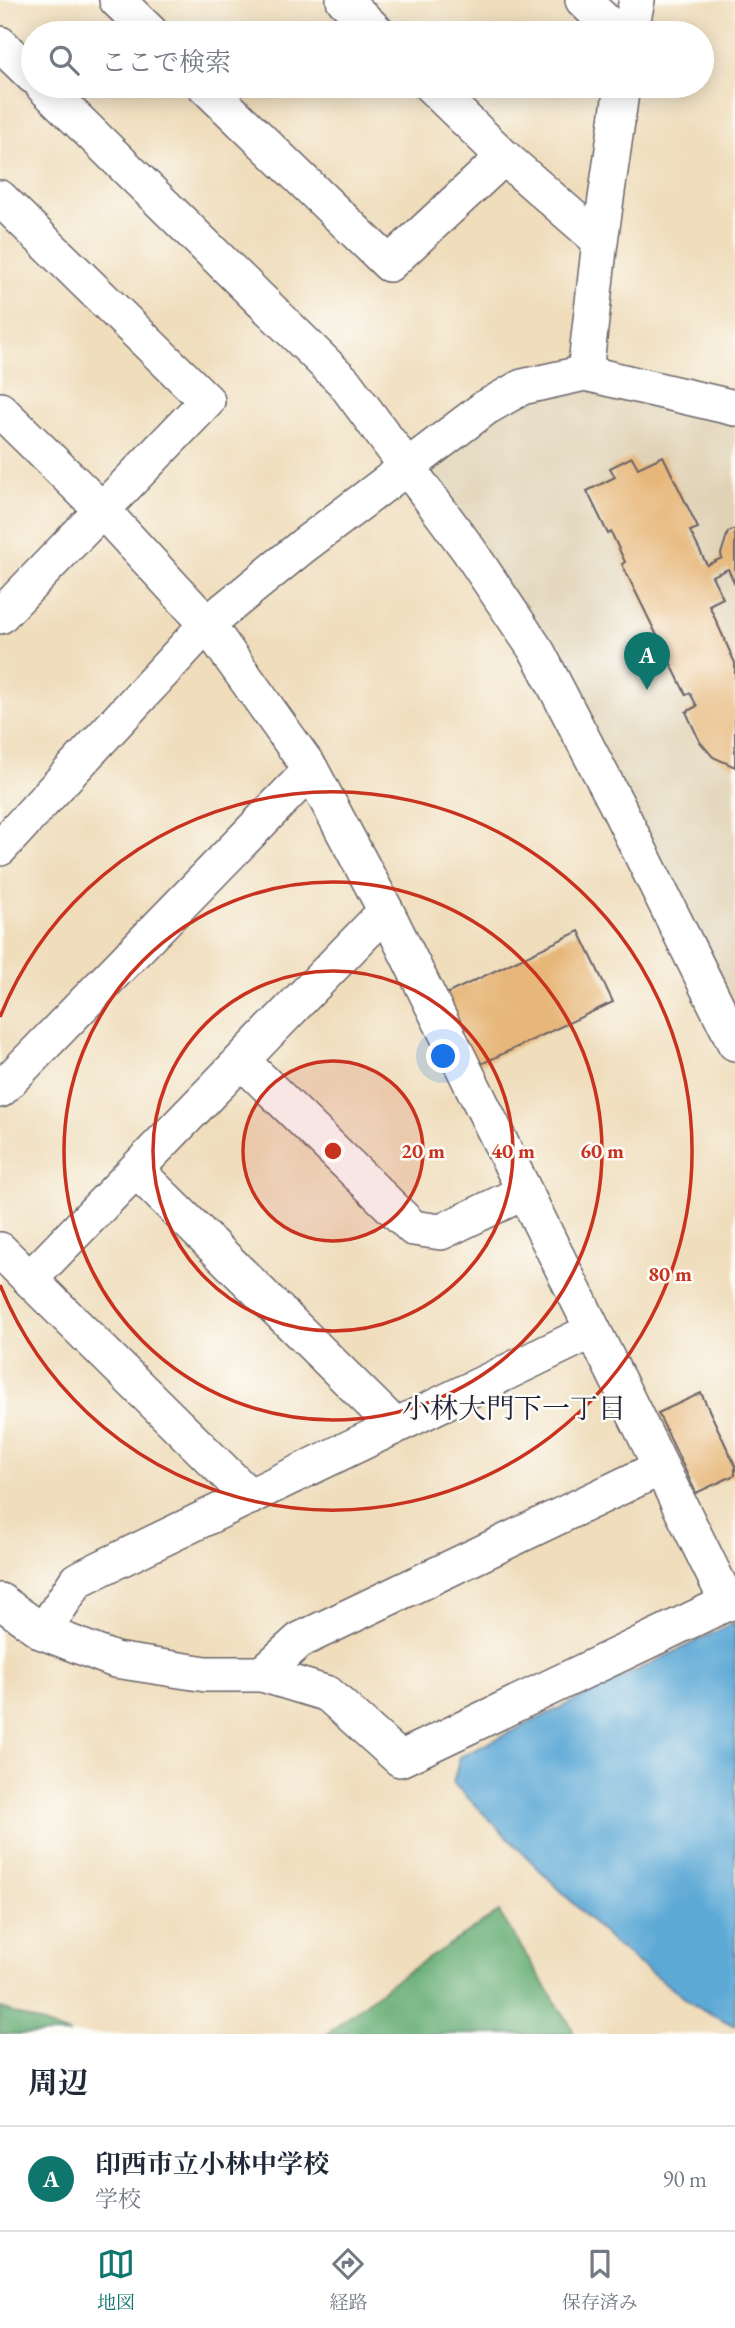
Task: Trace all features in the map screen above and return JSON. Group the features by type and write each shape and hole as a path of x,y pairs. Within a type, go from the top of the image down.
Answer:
{"street":[{"path":"117,0 139,21"},
{"path":"344,0 366,21"},
{"path":"583,0 605,21"},
{"path":"633,21 637,0"},
{"path":"0,44 21,64"},
{"path":"55,98 344,382 468,549 538,653 604,778 735,1043"},
{"path":"217,98 389,264 504,157"},
{"path":"443,98 504,157 600,241"},
{"path":"585,373 620,98"},
{"path":"0,198 207,401 0,616"},
{"path":"0,848 207,624 303,546 485,408 522,387 585,373 735,408"},
{"path":"0,410 102,510 207,624 311,770 386,911 660,1468 732,1601 400,1759 328,1694 262,1674 206,1674 115,1660 43,1632 0,1601"},
{"path":"0,1090 311,770"},
{"path":"30,1279 386,911"},
{"path":"242,1061 413,1228 441,1233 524,1192"},
{"path":"136,1170 395,1426"},
{"path":"0,1250 250,1497"},
{"path":"43,1632 77,1580 592,1331"},
{"path":"262,1674 300,1640 660,1468"}],"shaded area":[{"path":"557,377 735,408 735,1043 616,803 407,469"}],"green space":[{"path":"499,1912 572,2028 573,2034 327,2034 389,1984"},
{"path":"0,2008 70,2034 0,2034"}],"water":[{"path":"735,1622 735,2026 694,2005 615,1945 453,1783 460,1757"}],"building":[{"path":"663,456 698,528 690,531 707,565 722,558 728,532 735,529 735,584 728,569 712,576 723,598 709,605 735,663 735,767 713,757 700,742 686,712 697,706 690,693 686,695 622,564 625,562 611,532 608,534 587,491 615,477 610,468 632,457 638,468"},
{"path":"579,931 613,1002 477,1066 444,995"},
{"path":"701,1393 735,1465 735,1475 696,1493 658,1413"}],"place":[{"name":"印西市立小林中学校","path":"647,690"}],"district":[{"name":"小林大門下一丁目","path":"514,1408"}]}
